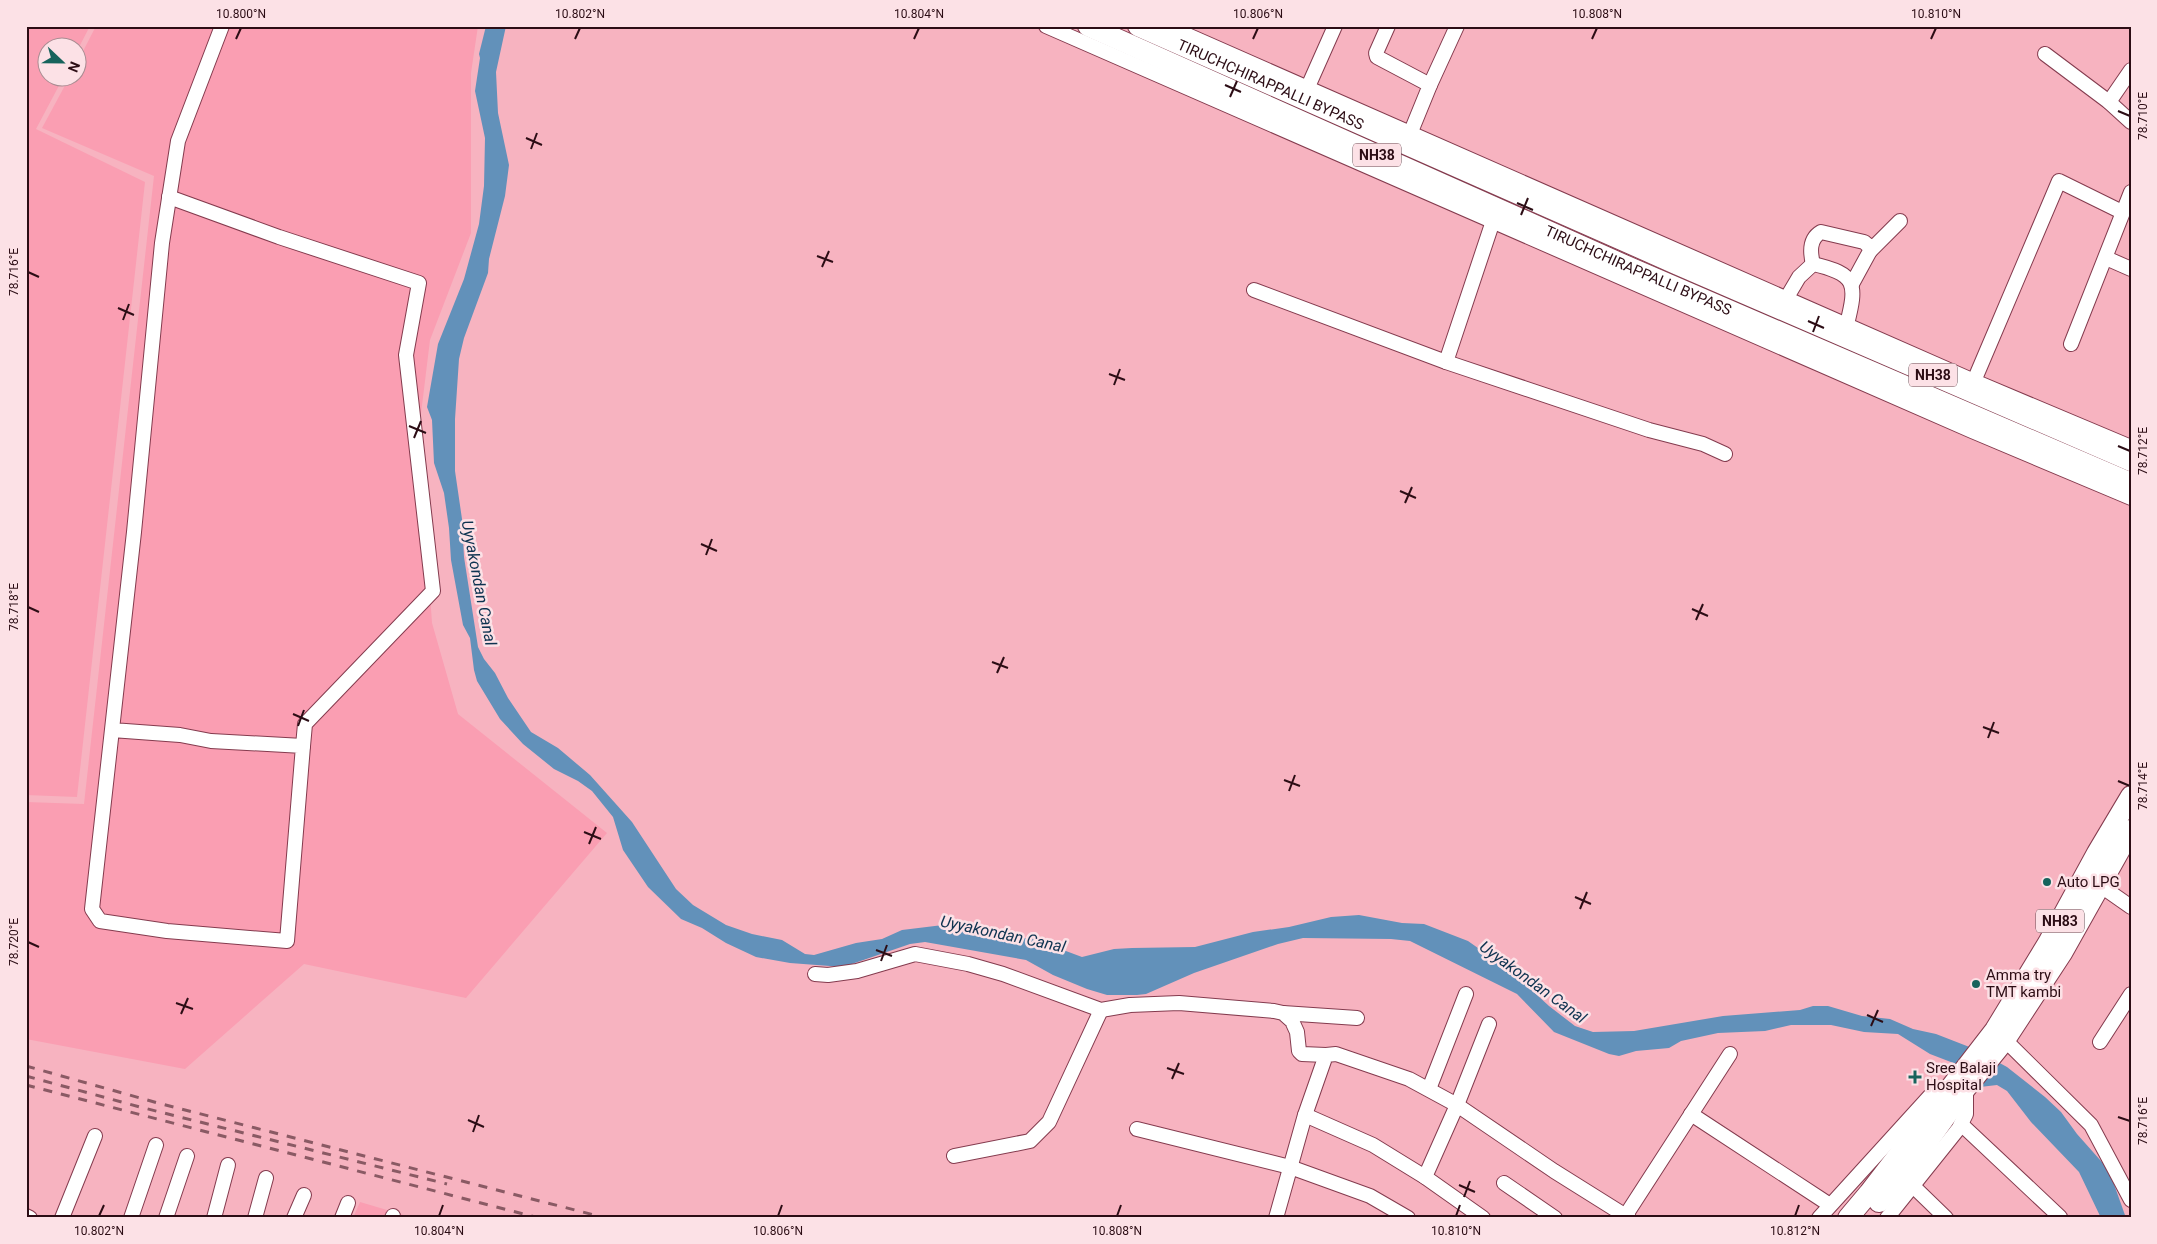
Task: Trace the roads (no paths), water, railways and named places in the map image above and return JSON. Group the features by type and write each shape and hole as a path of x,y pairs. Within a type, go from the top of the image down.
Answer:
{"highway":[{"name":"TIRUCHCHIRAPPALLI BYPASS","path":"1088,26 1805,344 2040,446 2131,483"},
{"name":"TIRUCHCHIRAPPALLI BYPASS","path":"1138,26 1686,262"},
{"name":"NH38","path":"1686,262 2051,427 2131,461"},
{"name":"NH83","path":"1995,1045 2017,996 2131,796"},
{"name":"NH83","path":"1865,1218 1916,1158 1947,1116 1961,1084 1995,1045 2062,954 2129,837"},
{"name":"NH83","path":"1848,1218 1870,1193 1947,1116"}],"street":[{"path":"169,197 279,237 419,283 406,356 433,592 305,724 287,941 167,931 100,921 92,909 135,522 162,243 169,197 178,141 222,26"},
{"path":"1046,26 1972,431 2131,498"},
{"path":"1167,26 1410,134 1686,262 1847,324 1974,381 2131,447"},
{"path":"1308,89 1335,26"},
{"path":"1388,26 1376,53 1377,57 1430,85"},
{"path":"1410,134 1457,26"},
{"path":"2045,54 2109,102 2131,122"},
{"path":"2109,102 2131,70"},
{"path":"1974,381 2059,181 2122,212"},
{"path":"2071,344 2131,192"},
{"path":"1847,324 1854,296 1852,284 1870,251 1900,221"},
{"path":"1446,362 1493,222"},
{"path":"1813,264 1810,253 1812,241 1821,232 1864,242 1870,247 1870,251"},
{"path":"2106,258 2131,269"},
{"path":"1786,299 1799,277 1813,264"},
{"path":"1813,264 1838,272 1852,284"},
{"path":"1254,290 1446,362 1649,430 1703,444 1724,454"},
{"path":"112,730 180,736 210,742 303,746"},
{"path":"2100,886 2131,907"},
{"path":"815,974 828,976 857,971 915,954 968,964 1003,974 1101,1010 1130,1004 1179,1003 1357,1018"},
{"path":"1428,1089 1466,994"},
{"path":"2100,1042 2131,994"},
{"path":"954,1156 1030,1141 1040,1132 1049,1122 1101,1010"},
{"path":"1283,1013 1292,1021 1297,1032 1299,1051 1302,1054 1336,1054 1409,1079 1457,1105 1626,1217 1730,1054"},
{"path":"1425,1177 1457,1105 1488,1024"},
{"path":"1995,1045 2091,1125 2131,1200"},
{"path":"1276,1218 1305,1115 1326,1054"},
{"path":"1819,1218 1930,1096 1961,1084 1966,1114 1947,1116"},
{"path":"1691,1114 1830,1205"},
{"path":"1305,1115 1373,1145 1425,1177 1483,1218"},
{"path":"1888,1218 1913,1186 1947,1116"},
{"path":"1947,1116 2060,1217"},
{"path":"1137,1129 1290,1167 1370,1196 1408,1218"},
{"path":"62,1218 95,1136"},
{"path":"131,1218 156,1145"},
{"path":"166,1218 187,1156"},
{"path":"214,1218 228,1165"},
{"path":"255,1218 266,1178"},
{"path":"1504,1183 1555,1218"},
{"path":"1913,1186 1946,1218"},
{"path":"294,1218 304,1195"},
{"path":"342,1218 348,1203"},
{"path":"26,1216 30,1218"}],"water":[{"path":"486,26 506,26 496,72 498,113 509,165 505,196 489,259 488,273 464,338 459,359 455,419 455,471 462,519 464,557 478,647 508,698 531,732 558,748 590,775 632,822 676,889 693,905 726,925 752,934 782,940 805,954 814,955 856,943 882,939 902,930 943,925 1031,938 1082,957 1114,949 1195,947 1253,932 1289,927 1331,917 1359,915 1402,923 1424,924 1468,941 1512,972 1549,1006 1575,1026 1593,1032 1634,1031 1723,1016 1800,1010 1813,1006 1828,1006 1862,1016 1890,1019 1913,1029 1936,1034 1972,1048 2007,1067 2045,1097 2061,1112 2077,1134 2109,1170 2126,1218 2101,1218 2079,1172 2031,1122 2007,1091 1997,1085 1980,1087 1956,1064 1930,1054 1898,1034 1864,1032 1831,1025 1791,1025 1765,1031 1718,1033 1681,1041 1669,1048 1636,1051 1619,1056 1609,1054 1554,1032 1517,994 1410,941 1303,938 1278,944 1194,973 1146,994 1107,995 1053,975 1026,960 925,942 910,944 843,967 790,963 756,957 681,919 648,887 623,850 613,817 592,791 578,781 554,769 523,744 500,719 477,681 470,638 463,625 451,560 444,493 434,463 432,420 427,407 438,344 464,279 479,224 484,186 485,138 475,91 479,54"}],"railway":[{"path":"26,1066 158,1103 606,1218"},
{"path":"26,1076 140,1107 447,1184"},
{"path":"26,1085 539,1218"}],"place":[{"name":"Auto LPG","path":"2047,882"},
{"name":"Amma try TMT kambi","path":"1976,984"},
{"name":"Sree Balaji Hospital","path":"1915,1077"}],"water label":[{"name":"Uyyakondan Canal","path":"479,583"},
{"name":"Uyyakondan Canal","path":"1003,934"},
{"name":"Uyyakondan Canal","path":"1533,982"}]}
